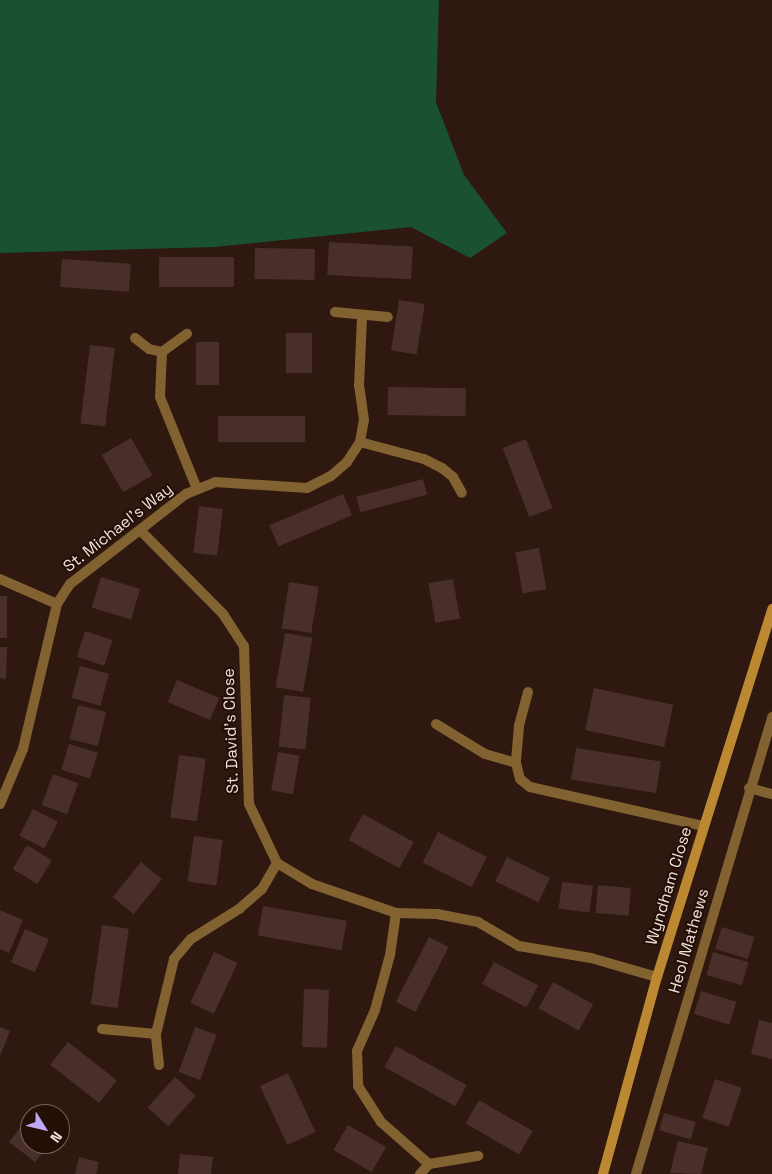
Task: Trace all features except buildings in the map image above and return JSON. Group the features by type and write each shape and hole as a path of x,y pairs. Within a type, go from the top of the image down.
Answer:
{"street":[{"path":"334,312 388,317"},
{"name":"St. Michael's Way","path":"1,798 22,749 57,604 70,584 186,494 197,489 215,482 307,488 331,476 347,462 360,442 364,420 359,377 362,316"},
{"path":"135,338 149,349 162,352 187,334"},
{"path":"162,352 160,397 197,489"},
{"path":"360,442 424,459 442,468 454,477 462,493"},
{"name":"St. David's Close","path":"141,530 185,579 223,614 244,646 249,804 277,863"},
{"path":"0,579 57,604"},
{"name":"Wyndham Close","path":"603,1174 657,978 772,609"},
{"path":"528,692 519,726 516,763 520,779 530,787 703,826"},
{"name":"Heol Mathews","path":"636,1174 749,788 772,717"},
{"path":"436,724 485,754 516,763"},
{"path":"749,788 772,794"},
{"path":"160,1066 156,1034 174,959 191,939 239,909 262,889 277,863 312,884 396,913 437,914 478,922 519,946 591,958 657,978"},
{"path":"396,913 390,955 375,1010 357,1051 358,1086 381,1122 429,1164"},
{"path":"102,1028 156,1034"},
{"path":"420,1174 429,1164 478,1156"}],"green space":[{"path":"0,0 439,0 436,102 464,175 507,233 470,258 411,227 214,247 0,253"}]}
